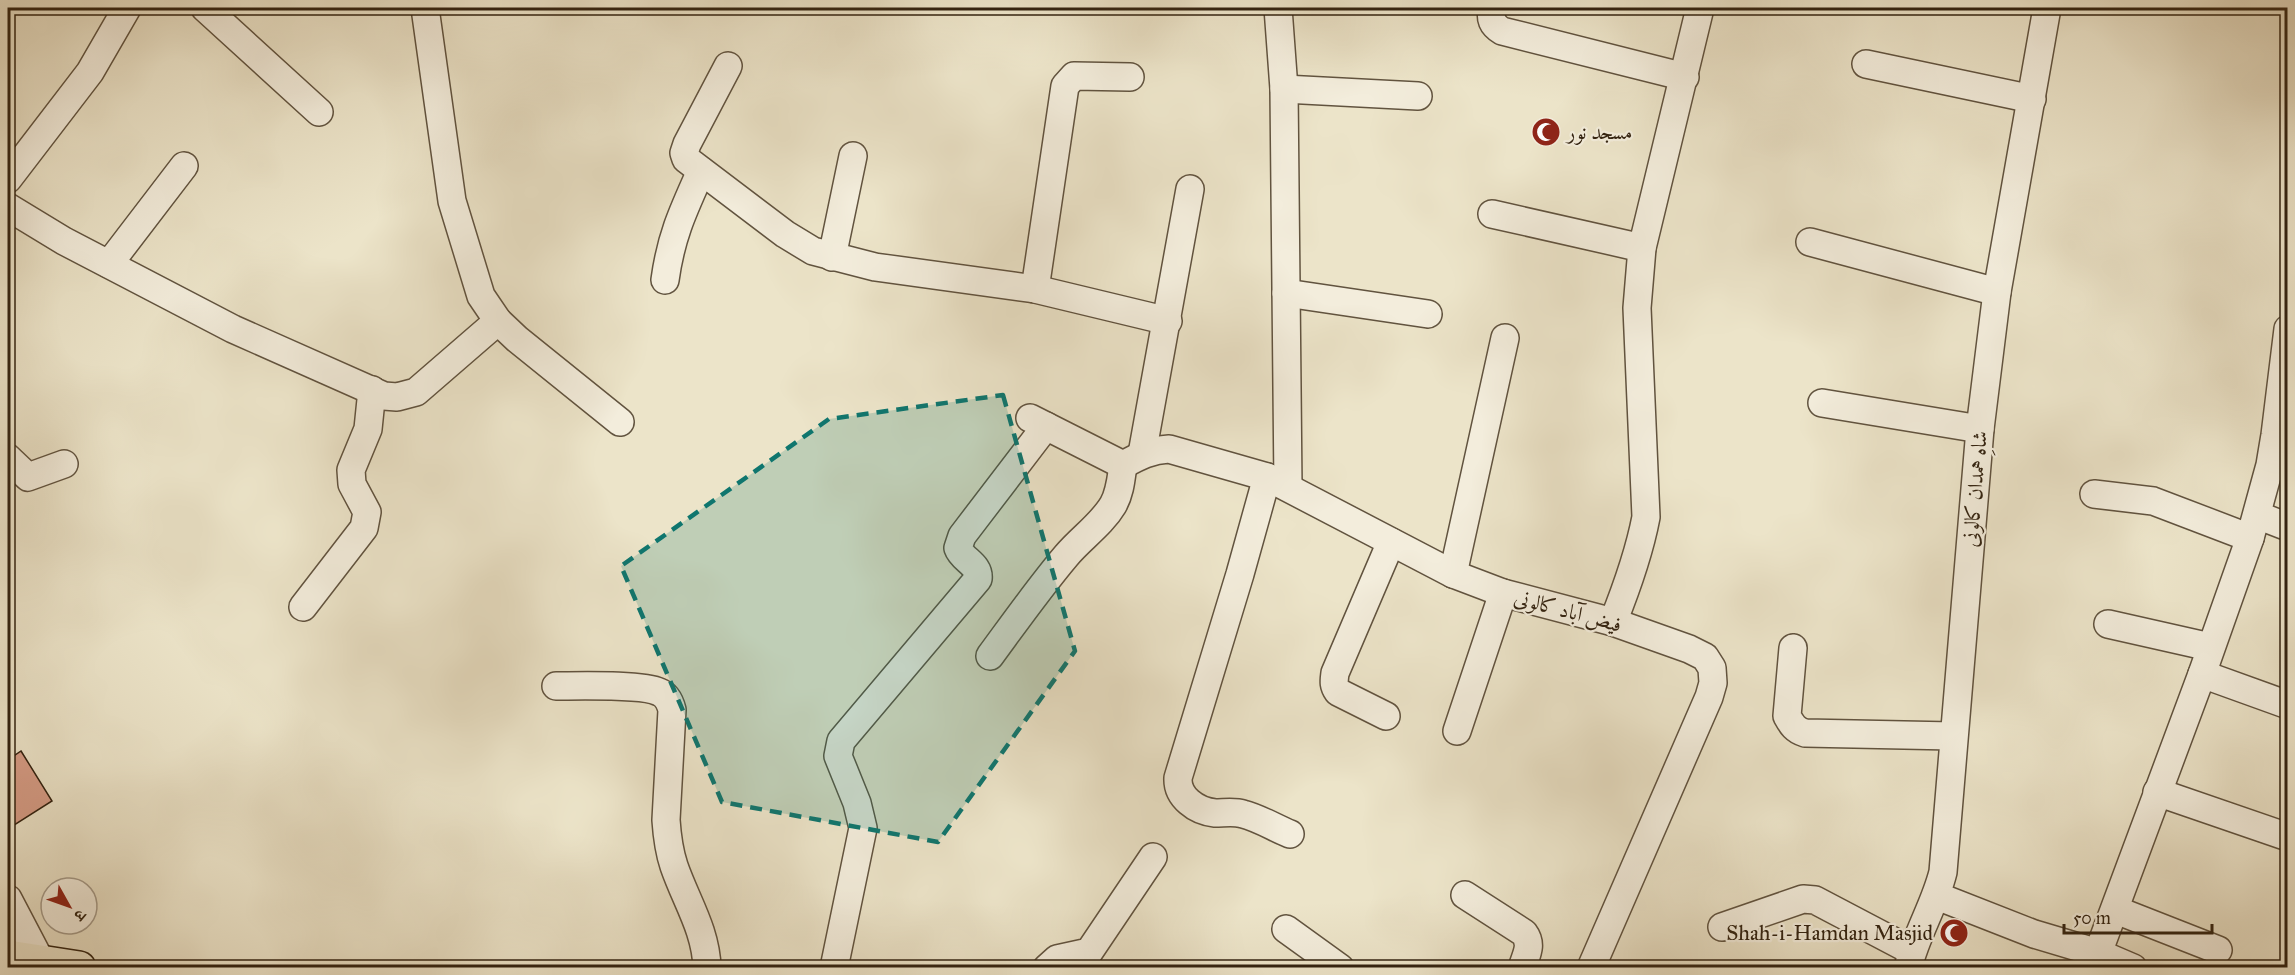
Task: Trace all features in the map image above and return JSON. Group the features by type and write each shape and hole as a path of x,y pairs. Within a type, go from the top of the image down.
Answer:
{"main road":[{"path":"8,957 79,968"}],"street":[{"path":"8,179 90,72 128,8"},
{"path":"205,8 319,112"},
{"path":"424,8 452,201 481,296 498,321 517,339 620,422"},
{"path":"1278,8 1284,89 1286,294 1277,482 1240,574 1177,786 1187,800 1202,810 1215,813 1240,813 1290,834"},
{"path":"1491,8 1491,19 1502,32 1685,77"},
{"path":"1613,622 1634,570 1646,518 1637,308 1642,249 1700,8"},
{"name":"شاہِ ہمدان کالونی","path":"1910,959 1937,896 1943,872 1980,429 1997,292 2047,8"},
{"path":"1866,64 2032,99"},
{"path":"728,66 684,153 687,159 701,171 786,234 813,251 875,267 1035,289 1168,321"},
{"path":"1035,289 1065,86 1074,76 1130,77"},
{"path":"1284,89 1418,96"},
{"path":"832,257 853,156"},
{"path":"109,264 184,166"},
{"path":"665,280 669,249 675,229 701,171"},
{"path":"990,656 1053,571 1078,542 1102,520 1114,503 1132,459 1168,321 1190,189"},
{"path":"8,207 64,241 233,329 384,396 397,397 416,392 498,321"},
{"path":"1492,214 1642,249"},
{"path":"1810,242 1997,292"},
{"path":"1286,294 1428,314"},
{"path":"2098,953 2116,910 2157,792 2202,674 2253,527 2275,435 2287,337"},
{"path":"1453,574 1505,338"},
{"path":"303,607 364,528 367,512 352,484 351,470 368,429 372,390"},
{"path":"1822,403 1980,429"},
{"path":"834,968 863,828 857,803 838,756 841,741 978,579 977,569 960,554 958,548 962,536 1038,422 1132,459"},
{"name":"فیض آباد کالونی","path":"1132,459 1156,450 1169,449 1277,482 1453,574 1503,593 1613,622 1705,657 1712,668 1713,684 1591,968"},
{"path":"8,458 28,477 64,464"},
{"path":"2094,494 2153,501 2253,527 2288,527"},
{"path":"1386,716 1338,692 1334,686 1335,673 1391,542"},
{"path":"1457,731 1503,593"},
{"path":"2108,624 2210,647"},
{"path":"1793,648 1787,716 1792,726 1799,731 1805,733 1953,736"},
{"path":"2202,674 2288,705"},
{"path":"556,686 650,689 666,696 672,710 667,837 674,866 703,933 707,968"},
{"path":"2157,792 2288,837"},
{"path":"1047,968 1057,959 1089,952 1153,857"},
{"path":"1465,896 1524,933 1528,939 1529,948 1522,968"},
{"path":"1937,896 2034,934 2098,953 2133,968"},
{"path":"8,900 41,962"},
{"path":"1722,927 1793,901 1815,900 1910,959"},
{"path":"2116,910 2218,950"},
{"path":"1286,929 1340,968"}],"highlighted area":[{"path":"1003,395 1075,651 938,842 722,802 621,566 829,419"}],"building":[{"path":"21,751 52,801 8,829 8,760"}],"place":[{"name":"مسجد نور","path":"1546,132"},
{"name":"Shah-i-Hamdan Masjid","path":"1954,933"}]}
